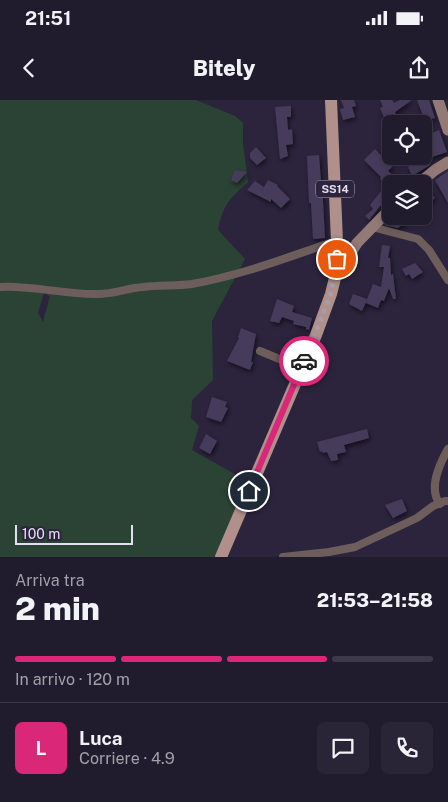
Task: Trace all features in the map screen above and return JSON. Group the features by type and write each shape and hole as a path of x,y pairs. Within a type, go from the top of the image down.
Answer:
{"main road":[{"name":"SS14","path":"221,557 323,318 334,278 337,242 331,100"}],"street":[{"path":"438,100 448,130"},
{"path":"429,175 448,162"},
{"path":"334,278 357,243 382,217"},
{"path":"372,227 418,239 429,250 448,280"},
{"path":"0,287 47,289 81,294 110,294 142,287 191,284 256,268 327,244 337,242 357,243"},
{"path":"260,351 301,368"},
{"path":"440,504 436,496 436,478 439,466 448,449"},
{"path":"283,557 355,547 417,518 433,506 448,501"}],"green space":[{"path":"0,100 196,100 235,116 243,123 243,144 248,182 228,203 222,214 218,230 245,259 212,321 213,380 192,400 191,418 199,426 192,450 247,481 215,557 0,557 0,290 44,292 38,313 43,322 50,296 47,295 49,286 20,283 0,284"}],"building":[{"path":"341,100 354,100 356,106 352,107 355,117 343,120 340,109 344,108"},
{"path":"380,100 392,100 394,103 400,100 412,100 395,112 396,115 383,115 380,108 383,107"},
{"path":"417,100 429,100 435,118 432,119 432,115 423,115"},
{"path":"291,106 291,117 287,117 288,130 292,129 293,144 286,145 288,156 280,159 275,107"},
{"path":"439,130 447,152 432,157 432,133"},
{"path":"256,147 266,158 257,165 250,158 250,153"},
{"path":"375,149 382,156 382,165 390,165 392,167 388,171 393,175 382,175 382,181 381,177 364,160"},
{"path":"319,155 325,238 313,239 307,156"},
{"path":"412,165 430,165 414,175 412,175 408,167"},
{"path":"235,170 247,172 237,183 231,180"},
{"path":"448,171 448,203 435,180"},
{"path":"268,180 278,185 290,199 281,208 271,199 271,202 247,190 255,181 264,187"},
{"path":"382,190 382,204 369,220 365,216 373,209 370,205"},
{"path":"385,225 402,225 398,228"},
{"path":"382,245 390,246 388,258 390,258 396,299 393,299 389,288 384,301 381,300 378,308 366,303 367,300 362,311 349,304 353,294 367,299 373,284 381,287 384,267 379,267"},
{"path":"415,263 423,272 412,279 409,274 406,276 402,269"},
{"path":"277,299 294,306 292,312 312,318 309,330 306,327 293,324 294,321 282,317 279,323 270,321"},
{"path":"241,328 256,334 251,362 253,362 250,370 227,361 239,338"},
{"path":"212,397 227,402 225,407 228,408 221,422 206,417"},
{"path":"367,429 369,438 344,445 346,452 337,454 338,460 331,461 327,452 320,452 317,442"},
{"path":"206,434 217,441 210,454 199,448"},
{"path":"402,499 407,511 393,518 385,505"}],"way so far":[{"path":"304,361 323,318 331,294 337,259"}],"route":[{"path":"249,491 304,361"}]}
